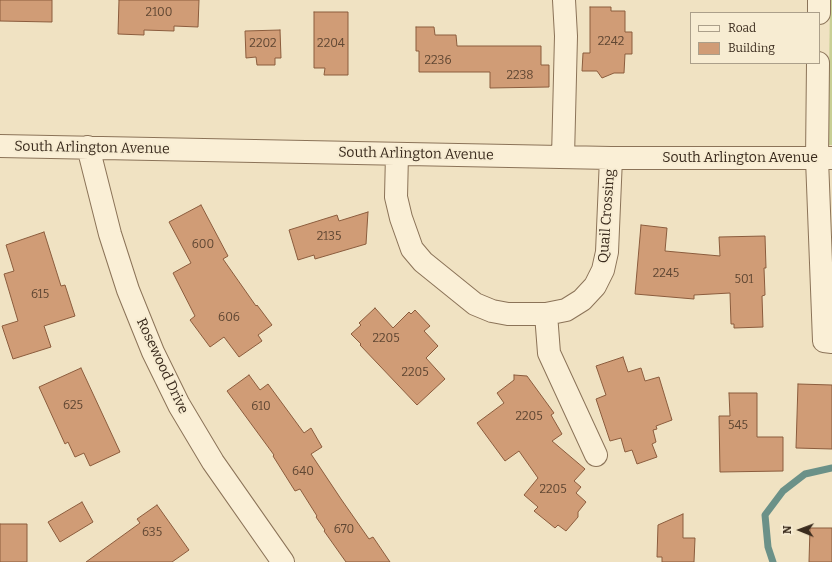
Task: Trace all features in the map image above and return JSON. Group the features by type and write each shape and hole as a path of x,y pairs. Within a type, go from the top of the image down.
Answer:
{"street":[{"path":"563,157 566,36 564,0"},
{"path":"819,0 819,12"},
{"path":"818,64 824,158 828,342"},
{"name":"South Arlington Avenue","path":"0,146 611,158 824,158"},
{"name":"Rosewood Drive","path":"88,147 108,227 123,276 153,352 179,405 213,462 283,562"},
{"name":"Quail Crossing","path":"397,154 396,197 401,218 412,249 423,262 476,304 492,312 508,314 546,314 566,310 582,300 595,286 603,270 607,252 611,158"},
{"path":"546,314 549,354 596,455"}],"green space":[{"path":"830,0 832,0 832,145 828,145"}],"building":[{"path":"0,0 52,0 52,22 0,21"},
{"path":"119,0 199,0 198,27 174,26 174,31 144,30 144,35 118,34"},
{"path":"590,7 611,7 611,11 625,11 625,32 632,32 632,54 625,54 624,73 614,73 602,78 597,71 582,71 583,53 590,53"},
{"path":"314,12 348,12 348,75 324,75 325,68 314,68"},
{"path":"416,27 434,27 435,35 456,35 457,46 541,46 541,65 549,65 549,87 490,88 490,72 419,72 419,51 416,51"},
{"path":"280,30 281,58 275,58 275,65 257,65 256,57 246,58 245,31"},
{"path":"201,205 228,256 223,259 256,306 257,305 272,325 258,335 262,341 239,357 224,337 210,347 190,320 195,316 173,273 191,263 169,222"},
{"path":"368,212 366,244 315,259 314,255 298,260 289,230 337,215 339,221"},
{"path":"641,225 667,228 665,251 720,256 719,237 765,236 766,268 764,268 765,295 762,296 763,327 734,328 734,324 731,324 730,293 694,295 694,299 635,294"},
{"path":"44,232 61,286 65,285 75,316 44,326 51,347 13,359 2,326 18,321 4,274 14,271 6,245"},
{"path":"375,308 393,328 409,312 411,314 415,310 430,326 424,331 438,346 426,358 445,379 417,405 351,334 361,325 359,323"},
{"path":"623,357 628,372 641,368 645,381 659,377 672,420 656,426 657,429 653,430 656,442 652,444 657,457 637,464 632,450 625,452 621,438 610,441 596,399 606,395 596,366"},
{"path":"81,368 120,452 90,466 84,453 75,457 68,442 65,444 39,387"},
{"path":"249,375 260,390 268,384 304,433 311,428 322,447 311,454 369,539 373,537 390,562 346,562 324,531 325,530 316,517 317,516 300,489 295,491 273,456 274,455 227,391"},
{"path":"514,375 527,376 554,413 551,415 562,434 552,441 585,469 574,481 581,487 576,493 586,502 578,512 578,517 566,531 558,525 555,528 534,511 538,507 524,495 538,478 519,451 505,461 477,423 504,403 497,393 514,380"},
{"path":"798,384 832,385 832,449 796,448"},
{"path":"729,393 757,393 757,437 783,437 783,471 720,472 719,416 730,416"},
{"path":"82,502 93,522 60,542 48,522"},
{"path":"157,505 189,550 172,562 86,562 140,523 137,519"},
{"path":"683,514 683,538 695,538 694,562 662,562 662,557 657,557 658,525"},
{"path":"0,524 27,524 27,562 0,562"},
{"path":"810,528 832,528 832,562 809,562"}],"waterway":[{"path":"773,562 768,547 765,515 783,491 805,474 832,468"}]}
